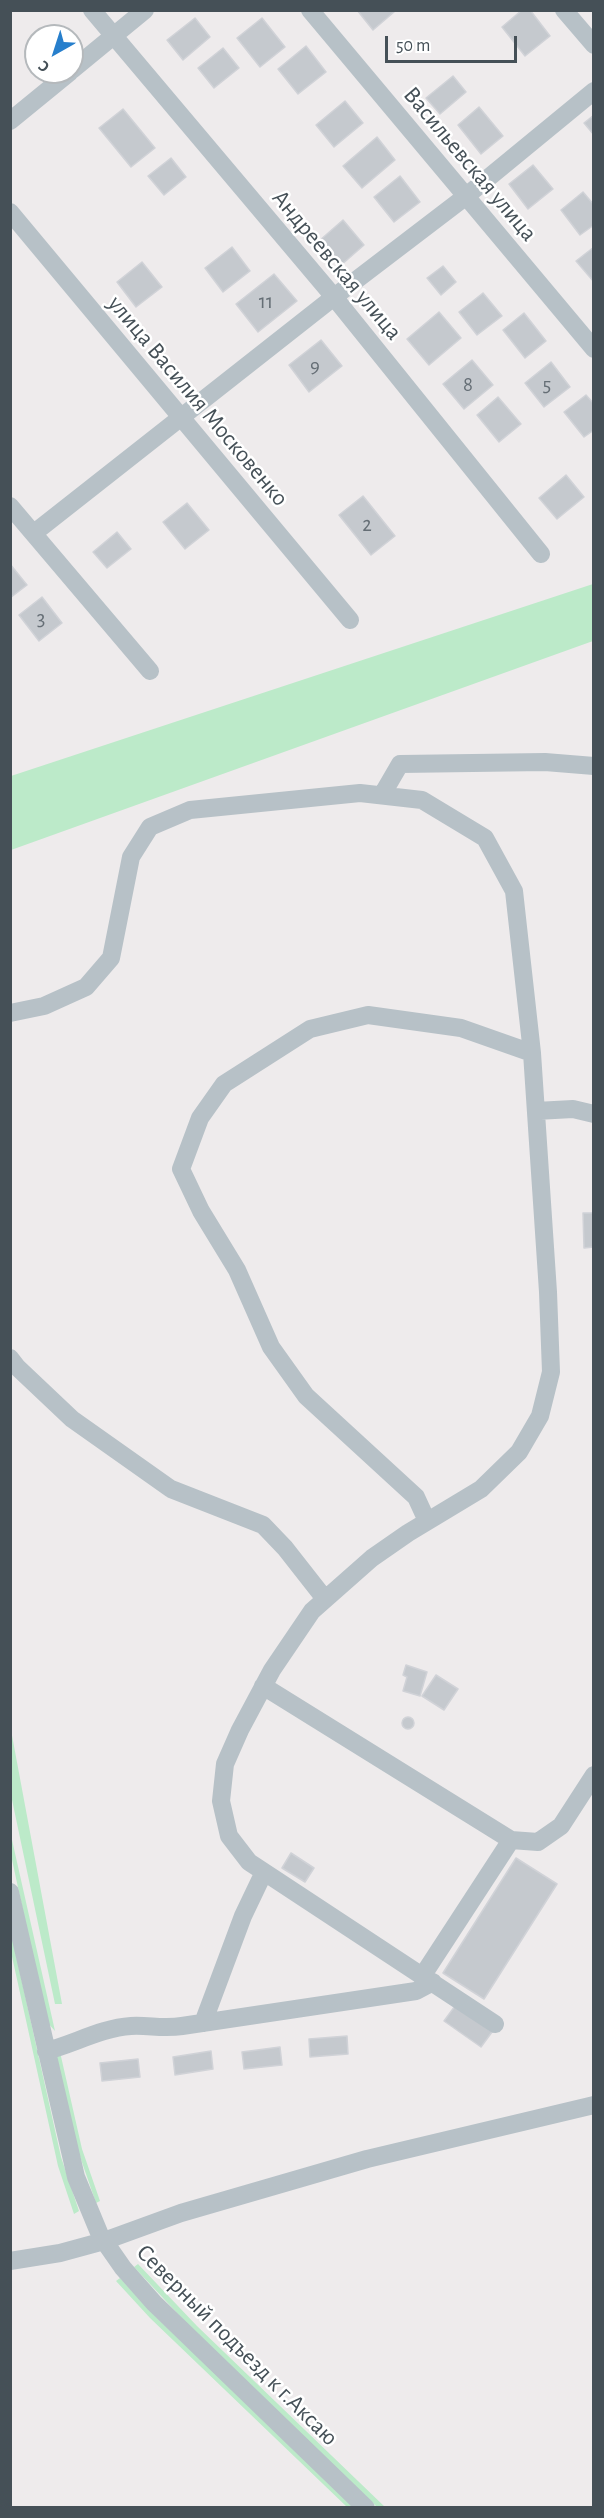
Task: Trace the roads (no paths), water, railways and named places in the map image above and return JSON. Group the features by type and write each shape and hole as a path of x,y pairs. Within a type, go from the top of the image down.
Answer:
{"street":[{"name":"Андреевская улица","path":"92,10 334,297 541,554"},
{"path":"84,60 145,10"},
{"name":"Васильевская улица","path":"310,10 594,349"},
{"path":"564,10 594,45"},
{"path":"10,121 55,84"},
{"path":"34,533 465,197 594,91"},
{"name":"улица Василия Московенко","path":"10,212 350,620"},
{"path":"10,506 150,670"},
{"path":"382,795 400,764 545,762 594,766"},
{"path":"10,1013 44,1006 86,987 111,958 131,857 150,827 190,810 360,793 422,800 485,837 514,891 532,1053 551,1372 540,1416 519,1452 481,1489 427,1521 372,1558 312,1611 263,1686 225,1764 221,1801 229,1836 249,1862 495,2024"},
{"path":"427,1521 416,1497 306,1396 271,1347 237,1270 201,1211 181,1169 200,1118 224,1084 310,1029 368,1015 461,1028 532,1053"},
{"path":"536,1111 573,1109 594,1114"},
{"path":"10,1358 72,1419 171,1489 262,1525 285,1548 326,1599"},
{"path":"263,1686 511,1840 538,1842 561,1826 594,1775"},
{"path":"46,2050 97,2033 131,2026 162,2029 416,1991 428,1979 511,1840"},
{"path":"203,2023 243,1916 264,1872"},
{"name":"Северный подъезд к г.Аксаю","path":"10,1892 76,2177 104,2241 154,2303 366,2508"},
{"path":"10,2261 60,2253 104,2241 181,2213 367,2158 594,2105"}]}
